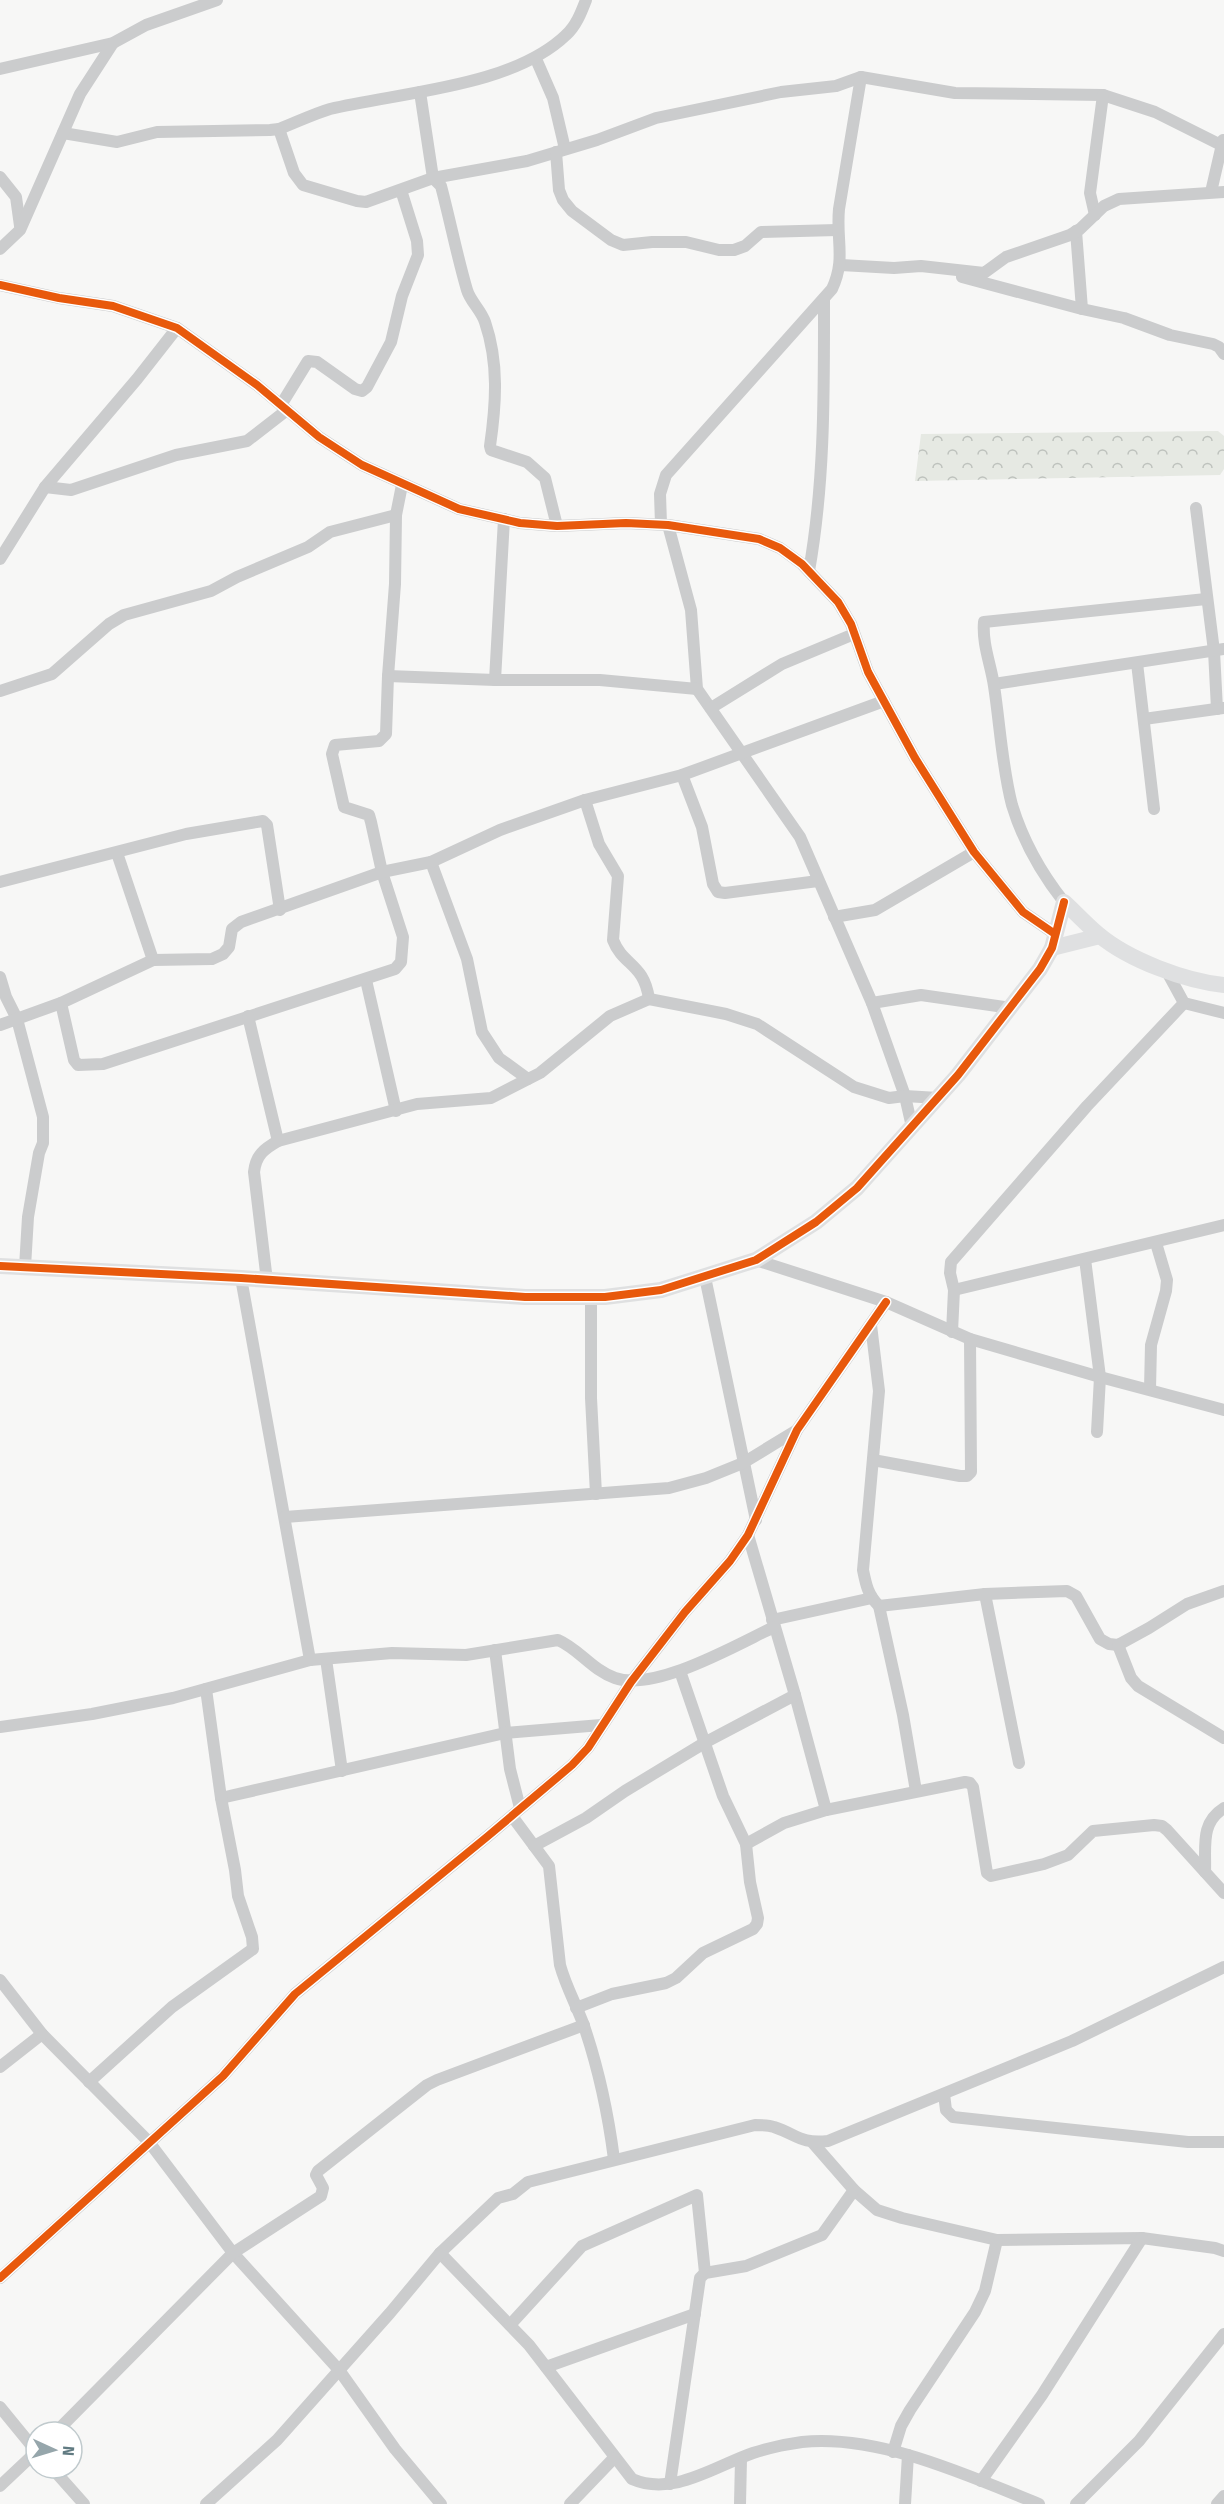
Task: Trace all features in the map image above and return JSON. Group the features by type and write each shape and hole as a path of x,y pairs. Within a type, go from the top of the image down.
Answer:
{"street":[{"path":"0,69 113,43 146,25 217,0"},
{"path":"63,134 117,142 157,132 279,129 327,110 454,85 521,65 536,58 566,35 575,24 586,0"},
{"path":"0,249 20,230 80,94 113,43"},
{"path":"536,58 553,98 561,150 559,190 563,200 580,217 611,240 623,245 686,242 719,250 734,250 745,246 761,232 837,230"},
{"path":"279,129 294,173 303,185 366,202 433,178 511,165 656,118 781,92 836,86 861,77 955,93 1103,95 1155,112 1222,142 1211,192"},
{"path":"861,77 837,230 841,265 832,289 666,476 660,494 664,525 691,610 698,689 791,822 872,1003 905,1096 912,1127"},
{"path":"420,92 433,178 441,186 468,293 485,322 492,352 497,383 489,446 491,450 527,462 545,478 557,526"},
{"path":"1095,215 1090,193 1103,95"},
{"path":"0,177 16,197 20,230"},
{"path":"45,487 71,490 176,455 247,441 284,407 308,361 317,362 355,389 362,391 367,387 392,342 402,296 418,255 417,241 401,190"},
{"path":"841,265 894,268 921,266 984,273 1006,257 1076,231 1104,206 1119,199 1224,192"},
{"path":"1076,231 1082,309"},
{"path":"921,266 1124,318 1170,335 1213,344 1220,347 1224,354"},
{"path":"0,285 59,298 112,306 177,328 257,385 319,437 354,460 402,485 459,509 504,519 557,526 626,523 664,525 759,539 780,548 810,572 838,602 854,634 868,672 915,759 974,852 1023,912 1053,941"},
{"path":"810,572 819,510 824,423 824,298"},
{"path":"0,559 45,487 137,379 177,328"},
{"path":"60,1003 74,1060 78,1065 103,1064 366,980 395,969 400,962 404,947 403,937 382,872 369,815 344,807 332,754 335,745 379,741 384,739 386,734 395,584 396,515 402,485"},
{"path":"1144,719 1220,709 1219,650 1206,598 1196,508"},
{"path":"0,691 52,674 109,624 124,615 211,591 237,577 308,547 330,532 396,515"},
{"path":"495,680 504,519"},
{"path":"1206,598 984,622 983,634 994,684 1012,803 1021,830 1035,859 1064,902 1100,936 1138,958 1191,979 1224,985"},
{"path":"711,708 782,664 854,634"},
{"path":"994,684 1219,650"},
{"path":"1137,663 1154,809"},
{"path":"388,676 495,680 600,680 698,689"},
{"path":"0,1025 60,1003 153,960 212,959 223,954 229,947 232,929 236,926 382,872 431,862 500,830 585,800 682,775 884,701"},
{"path":"682,775 702,827 713,884 718,892 818,881"},
{"path":"585,800 598,844 618,876 613,940 616,948 642,974 649,999"},
{"path":"0,882 186,834 263,821 267,825 280,910"},
{"path":"834,917 874,910 974,852"},
{"path":"117,853 153,960"},
{"path":"431,862 467,959 482,1032 499,1058 528,1079"},
{"path":"0,1266 241,1278 525,1297 591,1297 661,1290 756,1260 796,1236 839,1204 880,1164 938,1098 1029,985 1053,941 1064,902"},
{"path":"1053,941 1100,936"},
{"path":"1166,970 1184,1003 1224,1014"},
{"path":"0,977 6,997 17,1018 43,1117 44,1131 30,1201 25,1267"},
{"path":"366,980 396,1111"},
{"path":"872,1003 921,995 1011,1008"},
{"path":"267,1281 254,1172 255,1161 262,1150 278,1141 417,1104 491,1098 553,1064 610,1016 649,999 726,1014 757,1024 854,1087 889,1098 905,1096 938,1098"},
{"path":"952,1332 954,1290 950,1273 951,1262 1087,1106 1184,1003"},
{"path":"248,1016 278,1141"},
{"path":"954,1290 1224,1225"},
{"path":"1150,1389 1151,1345 1167,1280 1156,1243"},
{"path":"1084,1259 1100,1377 1097,1432"},
{"path":"756,1260 886,1302 970,1339 1224,1410"},
{"path":"705,1277 756,1520"},
{"path":"241,1278 310,1660"},
{"path":"591,1297 591,1398 596,1494"},
{"path":"0,2278 223,2076 301,1989 572,1765 588,1748 631,1682 730,1561 748,1535 797,1430 886,1302"},
{"path":"871,1325 879,1391 863,1570 866,1586 875,1602 903,1715 916,1791"},
{"path":"873,1460 960,1476 967,1476 971,1472 970,1339"},
{"path":"285,1517 669,1488 706,1478 743,1463 797,1430"},
{"path":"748,1535 826,1810"},
{"path":"0,1727 92,1714 206,1689 310,1660 392,1653 466,1655 558,1640 568,1644 594,1667 613,1677 631,1682 680,1671 773,1624 875,1602 1067,1591 1076,1596 1100,1639 1109,1644 1118,1645 1149,1629 1200,1597 1224,1591"},
{"path":"985,1594 1019,1762"},
{"path":"1118,1645 1131,1678 1138,1686 1224,1738"},
{"path":"495,1650 516,1812 534,1846 549,1866 560,1965 584,2025 606,2102 615,2159"},
{"path":"326,1659 342,1771"},
{"path":"576,2008 612,1994 666,1983 676,1978 703,1953 753,1929 758,1924 746,1844 723,1796 680,1671"},
{"path":"89,2082 172,2007 253,1949 252,1937 237,1896 235,1870 221,1798 206,1689"},
{"path":"534,1846 586,1818 625,1791 706,1742 795,1695"},
{"path":"221,1798 506,1733 601,1725"},
{"path":"746,1844 784,1823 826,1810 916,1791 970,1783 987,1873 991,1876 1044,1864 1068,1855 1094,1831 1154,1825 1162,1826 1167,1830 1224,1893"},
{"path":"1205,1872 1208,1822 1213,1815 1224,1808"},
{"path":"206,2504 277,2439 440,2253 498,2198 513,2194 528,2182 755,2125 774,2126 798,2139 813,2143 828,2141 1072,2042 1224,1967"},
{"path":"0,1980 42,2034 149,2142 232,2253 339,2370 434,2502"},
{"path":"68,2420 232,2253 321,2196 323,2188 316,2175 318,2171 427,2085 584,2025"},
{"path":"0,2067 42,2034"},
{"path":"944,2094 946,2110 953,2117 1188,2142 1224,2142"},
{"path":"813,2143 854,2190 878,2210 996,2240 1142,2238 1224,2251"},
{"path":"670,2484 700,2278 705,2273 747,2266 822,2235 854,2190"},
{"path":"510,2325 582,2246 697,2195 705,2273"},
{"path":"981,2481 1042,2395 1142,2238"},
{"path":"893,2452 901,2426 910,2410 975,2312 985,2290 996,2240"},
{"path":"440,2253 529,2345 632,2479 644,2484 670,2484 717,2469 754,2453 802,2442 843,2442 908,2455 1039,2504"},
{"path":"546,2367 695,2314"},
{"path":"1076,2504 1139,2441 1224,2334"},
{"path":"0,2407 24,2436"},
{"path":"905,2504 908,2455"},
{"path":"570,2504 614,2458"},
{"path":"740,2504 741,2458"},
{"path":"0,2486 24,2463"},
{"path":"63,2480 84,2504"},
{"path":"1216,2504 1224,2496"}],"green space":[{"path":"1218,431 1224,436 1224,469 1220,475 915,481 921,434"}],"cycle path":[{"path":"0,285 59,298 113,306 177,328 257,385 319,437 362,465 459,509 520,523 557,526 626,523 668,525 759,539 780,548 802,564 838,602 851,624 868,672 915,758 974,852 1023,912 1055,934"},
{"path":"0,1266 241,1278 525,1297 605,1297 661,1290 756,1260 816,1222 857,1188 958,1075 1040,969 1052,948 1064,902"},
{"path":"0,2278 223,2076 295,1994 488,1836 572,1765 588,1748 631,1682 685,1612 730,1561 748,1535 797,1430 886,1302"}]}
